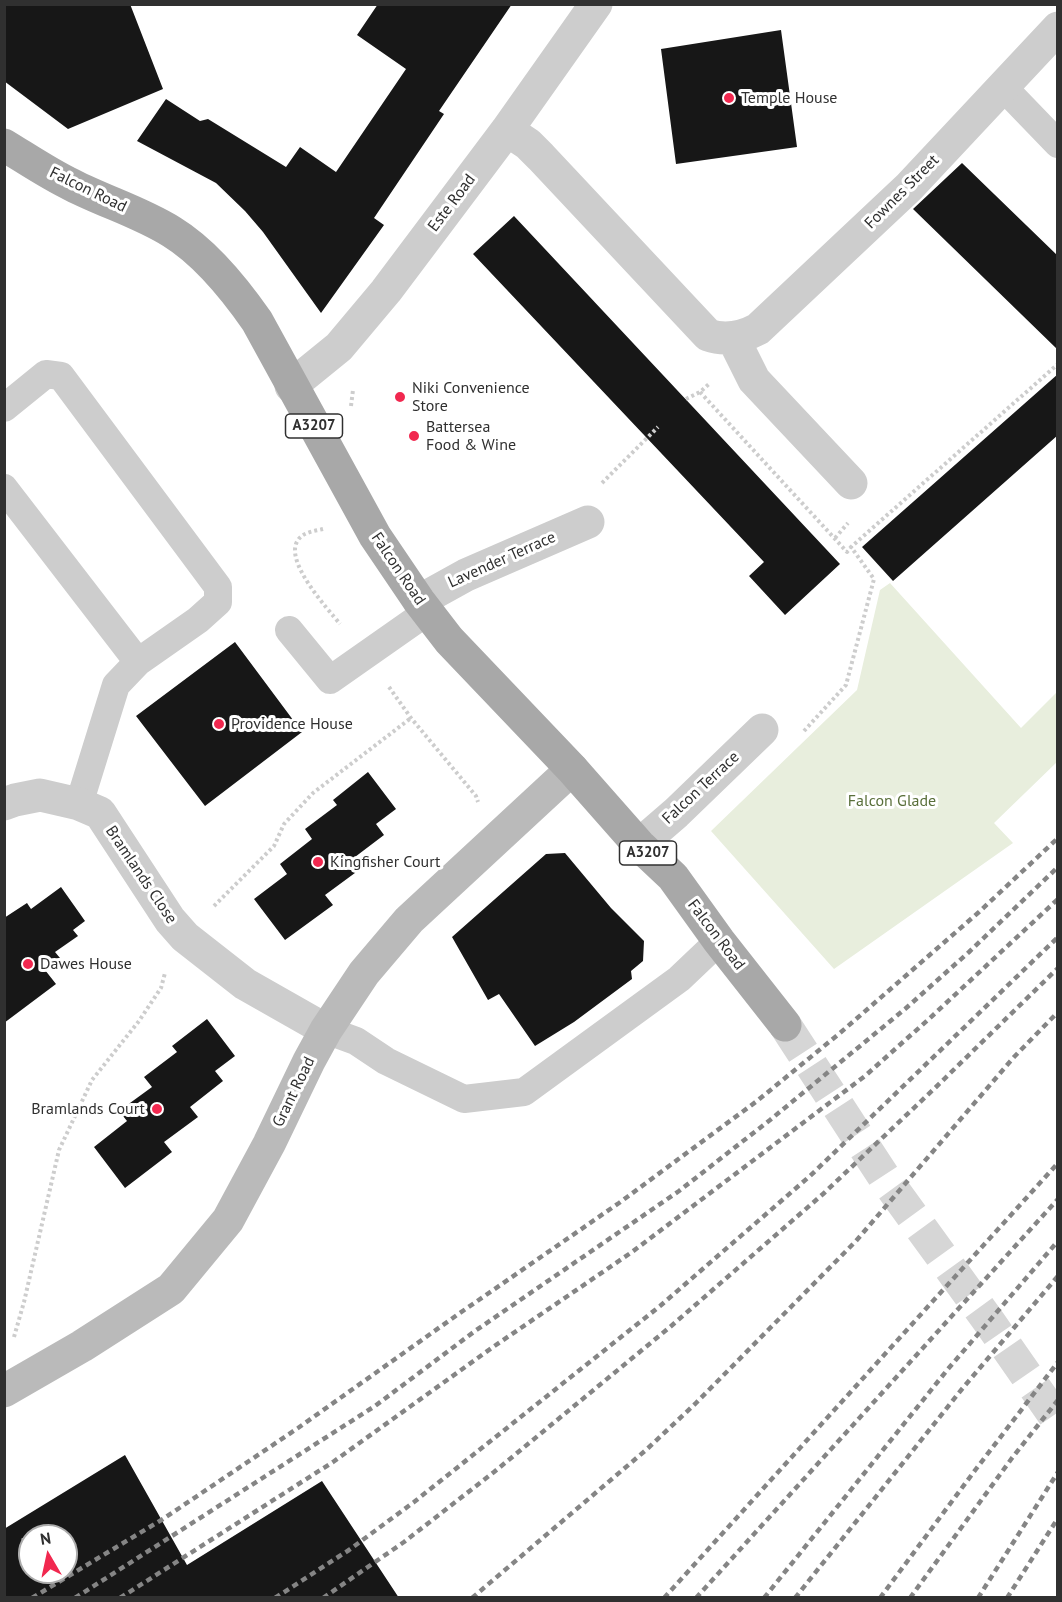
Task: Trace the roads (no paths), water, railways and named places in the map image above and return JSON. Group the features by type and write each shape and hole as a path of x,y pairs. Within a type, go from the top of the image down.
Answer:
{"main road":[{"name":"Falcon Road","path":"4,146 72,185 129,209 173,233 202,256 240,296 257,321 375,536 423,607 449,640 572,769 639,845 673,877 719,941 785,1024"}],"street":[{"name":"Este Road","path":"291,386 339,346 379,299 507,130 596,4"},
{"name":"Fownes Street","path":"733,338 746,336 758,329 909,187 1058,28"},
{"path":"507,130 528,144 541,157 708,335 716,338 733,338 754,380 850,483"},
{"name":"Lavender Terrace","path":"423,607 466,575 588,522"},
{"name":"Falcon Terrace","path":"639,845 676,813 762,730"},
{"name":"Grant Road","path":"4,1391 82,1346 171,1289 228,1220 326,1029 364,973 409,920 572,769"},
{"name":"Bramlands Close","path":"4,804 40,795 80,804 100,813 170,920 185,937 244,984 326,1029"}],"lane":[{"path":"1003,87 1058,144"},
{"path":"4,408 46,374 61,376 218,587 218,602 198,620 138,662 116,685 80,804"},
{"path":"4,488 138,662"},
{"path":"289,630 330,680 423,607"},
{"path":"326,1029 356,1041 386,1061 464,1099 524,1092 679,979 719,941"}],"tunnel":[{"path":"785,1025 884,1177 1058,1421"}],"railway":[{"path":"32,1598 163,1519 298,1428 619,1203 757,1101 840,1033 979,912 1058,838"},
{"path":"75,1598 375,1406 475,1331 679,1191 905,1009 1058,867"},
{"path":"120,1598 333,1462 493,1347 632,1252 865,1076 1058,899"},
{"path":"275,1598 349,1550 414,1502 660,1306 810,1176 1058,937"},
{"path":"323,1598 404,1542 494,1472 670,1327 823,1194 1058,968"},
{"path":"472,1598 646,1450 695,1404 856,1241 1014,1057 1058,1012"},
{"path":"664,1598 1058,1163"},
{"path":"696,1598 1058,1199"},
{"path":"764,1598 948,1369 1058,1241"},
{"path":"795,1598 962,1389 1058,1276"},
{"path":"880,1598 1058,1362"},
{"path":"910,1598 1012,1458 1058,1400"},
{"path":"978,1598 1058,1472"},
{"path":"1007,1598 1058,1518"}],"place":[{"name":"Temple House","path":"729,98"},
{"name":"Niki Convenience Store","path":"400,397"},
{"name":"Battersea Food & Wine","path":"414,436"},
{"name":"Providence House","path":"219,724"},
{"name":"Kingfisher Court","path":"318,862"},
{"name":"Dawes House","path":"28,964"},
{"name":"Bramlands Court","path":"157,1109"}],"park label":[{"name":"Falcon Glade","path":"892,801"}]}
